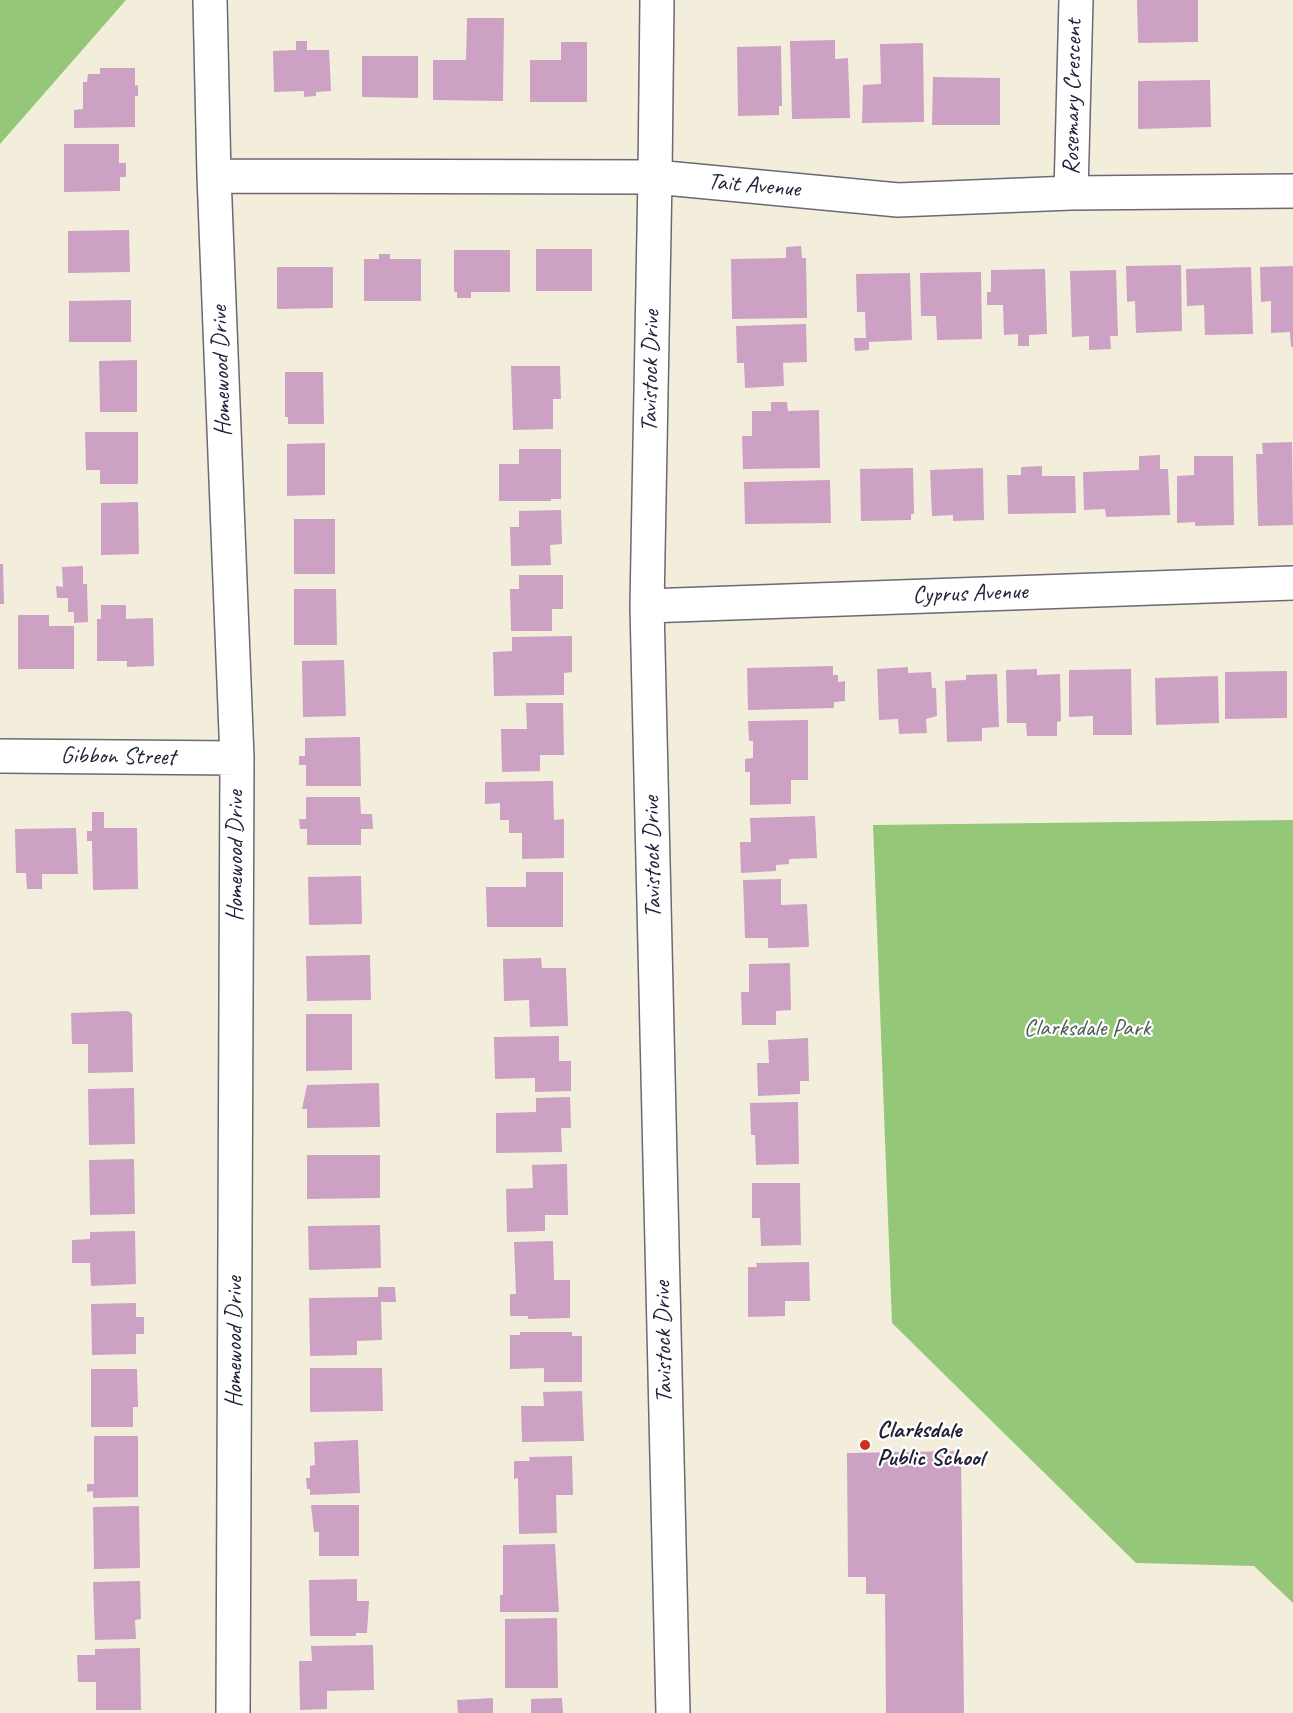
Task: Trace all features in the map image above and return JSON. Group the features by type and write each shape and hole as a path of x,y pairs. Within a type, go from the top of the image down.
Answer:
{"street":[{"name":"Homewood Drive","path":"210,0 214,176 237,759 233,1713"},
{"name":"Tavistock Drive","path":"657,0 647,606 673,1713"},
{"name":"Rosemary Crescent","path":"1071,193 1076,0"},
{"name":"Tait Avenue","path":"214,176 655,177 898,200 1071,193 1293,191"},
{"name":"Cyprus Avenue","path":"647,606 1293,583"},
{"name":"Gibbon Street","path":"0,756 237,759"}],"green space":[{"path":"0,0 126,0 0,144"},
{"name":"Clarksdale Park","path":"1293,820 1293,1603 1254,1566 1136,1563 892,1323 873,825"}],"building":[{"path":"1137,0 1198,0 1198,42 1138,43"},
{"path":"467,18 504,18 503,101 433,100 433,60 466,60"},
{"path":"835,40 835,59 848,58 850,118 792,119 790,41"},
{"path":"296,41 307,41 307,50 329,50 331,91 316,92 316,96 304,97 304,91 274,92 273,51 296,50"},
{"path":"561,42 587,42 587,102 530,102 530,60 561,60"},
{"path":"923,43 924,122 862,123 863,85 881,84 880,44"},
{"path":"781,46 782,106 779,106 779,115 738,116 737,47"},
{"path":"362,56 418,56 418,98 362,97"},
{"path":"100,68 135,68 135,86 138,85 138,96 135,96 135,127 74,128 74,110 83,109 83,82 87,82 88,74 100,74"},
{"path":"933,77 1000,78 1000,125 932,125"},
{"path":"1210,80 1211,127 1138,129 1138,81"},
{"path":"64,144 119,144 119,163 126,163 126,177 120,177 120,191 64,192"},
{"path":"129,230 130,272 68,273 68,231"},
{"path":"801,246 802,258 806,258 807,318 732,319 731,259 786,258 786,247"},
{"path":"536,249 592,249 592,291 536,291"},
{"path":"454,250 510,250 510,292 471,292 471,298 457,298 457,292 454,292"},
{"path":"379,254 390,254 390,259 421,259 421,301 364,301 364,259 379,259"},
{"path":"1181,265 1182,331 1136,333 1135,301 1127,302 1126,266"},
{"path":"1293,266 1293,347 1291,347 1290,332 1271,333 1271,301 1261,302 1260,267"},
{"path":"277,267 333,267 333,308 277,309"},
{"path":"1251,267 1253,334 1205,335 1204,305 1187,306 1186,269"},
{"path":"1045,269 1047,334 1029,335 1029,346 1018,346 1018,334 1004,335 1003,305 987,305 987,292 991,292 991,270"},
{"path":"1116,270 1118,336 1110,336 1111,349 1089,350 1089,336 1072,337 1070,271"},
{"path":"981,272 982,339 937,340 936,316 921,316 920,273"},
{"path":"910,273 912,340 869,342 869,350 855,351 854,338 866,338 865,312 857,312 856,274"},
{"path":"131,300 131,342 69,342 69,301"},
{"path":"806,324 807,362 783,363 784,386 745,388 744,363 737,363 736,326"},
{"path":"137,360 137,412 100,412 99,361"},
{"path":"511,366 560,366 561,399 553,399 553,429 513,430"},
{"path":"285,372 323,372 324,424 288,424 288,417 285,417"},
{"path":"771,402 787,402 788,411 819,410 820,468 743,469 742,436 752,436 752,411 771,411"},
{"path":"85,432 138,432 138,484 100,484 100,470 86,470"},
{"path":"1292,442 1293,525 1258,526 1256,454 1263,454 1262,443"},
{"path":"325,443 325,495 287,496 287,444"},
{"path":"519,449 561,449 561,499 499,501 499,464 519,464"},
{"path":"1160,455 1160,469 1168,469 1170,515 1106,517 1105,509 1084,510 1083,472 1139,470 1139,456"},
{"path":"1194,456 1233,456 1234,525 1195,526 1195,522 1177,523 1177,476 1194,475"},
{"path":"1042,466 1042,476 1075,476 1076,513 1008,514 1007,475 1021,475 1021,467"},
{"path":"913,468 914,514 911,514 911,520 861,521 860,469"},
{"path":"983,468 984,520 953,521 953,515 932,516 930,470"},
{"path":"830,480 831,523 745,524 744,482"},
{"path":"138,502 139,554 101,555 101,503"},
{"path":"561,510 562,544 550,545 551,565 511,566 510,527 519,527 519,511"},
{"path":"294,519 335,519 335,574 294,574"},
{"path":"0,564 3,564 4,604 0,604"},
{"path":"83,566 83,584 87,584 88,622 74,623 74,612 68,612 68,598 57,598 56,586 63,587 62,567"},
{"path":"519,575 563,575 563,609 552,609 552,631 511,631 510,589 519,589"},
{"path":"294,589 336,589 337,645 294,645"},
{"path":"101,605 126,605 126,619 153,618 154,666 127,667 127,661 97,661 97,619 101,619"},
{"path":"18,615 49,615 49,626 74,626 74,669 18,669"},
{"path":"572,636 572,672 564,673 564,695 494,696 493,652 512,651 512,637"},
{"path":"344,660 346,716 303,717 302,661"},
{"path":"833,666 833,675 838,675 838,682 845,681 845,701 834,702 834,708 748,710 747,668"},
{"path":"908,667 908,673 931,672 932,688 936,688 937,716 926,719 927,733 899,734 898,719 879,720 877,669"},
{"path":"1037,669 1037,675 1060,674 1061,721 1057,722 1057,736 1027,736 1026,723 1007,723 1006,670"},
{"path":"1131,669 1132,735 1093,735 1093,716 1069,717 1069,670"},
{"path":"1287,671 1287,718 1225,719 1225,672"},
{"path":"997,674 999,727 982,728 982,741 947,742 945,681 966,680 966,675"},
{"path":"1218,676 1219,723 1156,725 1155,678"},
{"path":"526,703 563,703 564,755 540,755 540,771 502,772 501,729 527,729"},
{"path":"808,720 808,780 791,780 791,804 750,805 750,772 745,772 745,759 753,758 753,741 749,741 748,721"},
{"path":"360,737 361,786 306,786 306,765 299,765 299,756 305,756 305,738"},
{"path":"553,781 554,820 564,819 564,858 522,859 522,833 509,833 509,820 500,820 500,803 485,804 485,782"},
{"path":"306,797 360,797 361,814 372,814 373,829 361,829 361,845 307,845 307,829 300,829 299,819 306,819"},
{"path":"92,812 104,812 104,828 137,828 138,889 93,890 92,841 87,841 87,831 92,831"},
{"path":"815,816 817,858 789,859 789,864 776,865 776,871 741,873 740,842 751,842 750,818"},
{"path":"76,828 78,874 42,874 42,889 27,889 26,873 16,873 15,829"},
{"path":"526,872 563,872 563,927 487,927 486,887 526,887"},
{"path":"361,876 362,924 309,925 308,877"},
{"path":"781,879 781,905 807,904 809,947 768,948 768,938 745,938 743,880"},
{"path":"370,955 371,1000 307,1001 306,956"},
{"path":"541,958 542,968 566,968 568,1026 530,1027 529,1000 504,1001 503,959"},
{"path":"790,963 791,1010 776,1011 776,1025 742,1025 741,992 749,992 749,964"},
{"path":"128,1011 132,1014 133,1072 88,1073 88,1044 72,1044 71,1013"},
{"path":"306,1014 352,1014 352,1070 306,1071"},
{"path":"559,1036 559,1061 571,1061 571,1091 535,1092 535,1078 495,1079 494,1037"},
{"path":"808,1038 809,1081 800,1081 800,1094 758,1096 757,1063 769,1063 768,1040"},
{"path":"379,1083 380,1127 307,1128 307,1109 302,1109 307,1085"},
{"path":"134,1088 135,1144 89,1145 88,1089"},
{"path":"570,1097 571,1128 561,1128 562,1152 496,1153 496,1113 536,1112 536,1098"},
{"path":"798,1102 799,1164 756,1165 755,1135 751,1135 750,1103"},
{"path":"307,1155 380,1155 380,1198 307,1199"},
{"path":"134,1159 135,1214 90,1215 89,1160"},
{"path":"567,1164 568,1215 545,1215 545,1231 507,1232 506,1189 533,1188 532,1165"},
{"path":"752,1183 800,1183 801,1245 761,1246 760,1218 752,1218"},
{"path":"380,1225 381,1268 309,1270 308,1226"},
{"path":"135,1231 136,1284 91,1286 90,1263 72,1263 72,1240 90,1239 90,1232"},
{"path":"553,1241 554,1280 570,1280 570,1318 528,1319 528,1316 510,1316 510,1294 516,1294 514,1242"},
{"path":"809,1262 810,1301 785,1301 785,1316 748,1317 748,1267 757,1267 756,1263"},
{"path":"378,1287 395,1287 396,1302 381,1302 382,1340 357,1341 357,1355 310,1356 309,1298 378,1297"},
{"path":"136,1303 136,1317 144,1317 144,1334 136,1334 136,1354 92,1355 91,1304"},
{"path":"520,1332 572,1332 572,1336 582,1336 582,1382 544,1382 544,1368 510,1369 510,1335 520,1335"},
{"path":"310,1368 382,1368 383,1411 310,1412"},
{"path":"91,1369 137,1369 138,1407 133,1407 133,1427 91,1427"},
{"path":"582,1391 584,1441 522,1442 521,1406 544,1406 543,1392"},
{"path":"94,1436 138,1436 138,1497 93,1498 93,1491 87,1492 87,1484 94,1484"},
{"path":"358,1440 360,1493 310,1495 306,1478 310,1478 310,1466 315,1465 314,1442"},
{"path":"961,1451 964,1713 886,1713 885,1594 866,1594 866,1577 848,1577 847,1453"},
{"path":"572,1456 573,1495 556,1495 557,1533 519,1534 518,1478 514,1479 514,1461 530,1461 529,1457"},
{"path":"311,1505 359,1505 359,1556 319,1556 319,1532 314,1532"},
{"path":"139,1506 140,1568 94,1569 93,1507"},
{"path":"555,1544 559,1612 500,1612 500,1595 503,1595 503,1545"},
{"path":"357,1579 357,1601 369,1601 367,1633 356,1633 356,1636 310,1636 309,1580"},
{"path":"140,1581 141,1619 135,1620 136,1639 95,1640 93,1582"},
{"path":"557,1618 558,1688 505,1688 505,1619"},
{"path":"373,1645 374,1690 327,1691 327,1709 300,1710 299,1661 312,1661 311,1646"},
{"path":"140,1648 141,1710 96,1710 96,1682 78,1682 77,1655 95,1655 95,1649"},
{"path":"493,1698 493,1713 458,1713 457,1700"},
{"path":"562,1698 563,1713 531,1713 531,1699"}],"place":[{"name":"Clarksdale Public School","path":"865,1445"}]}
